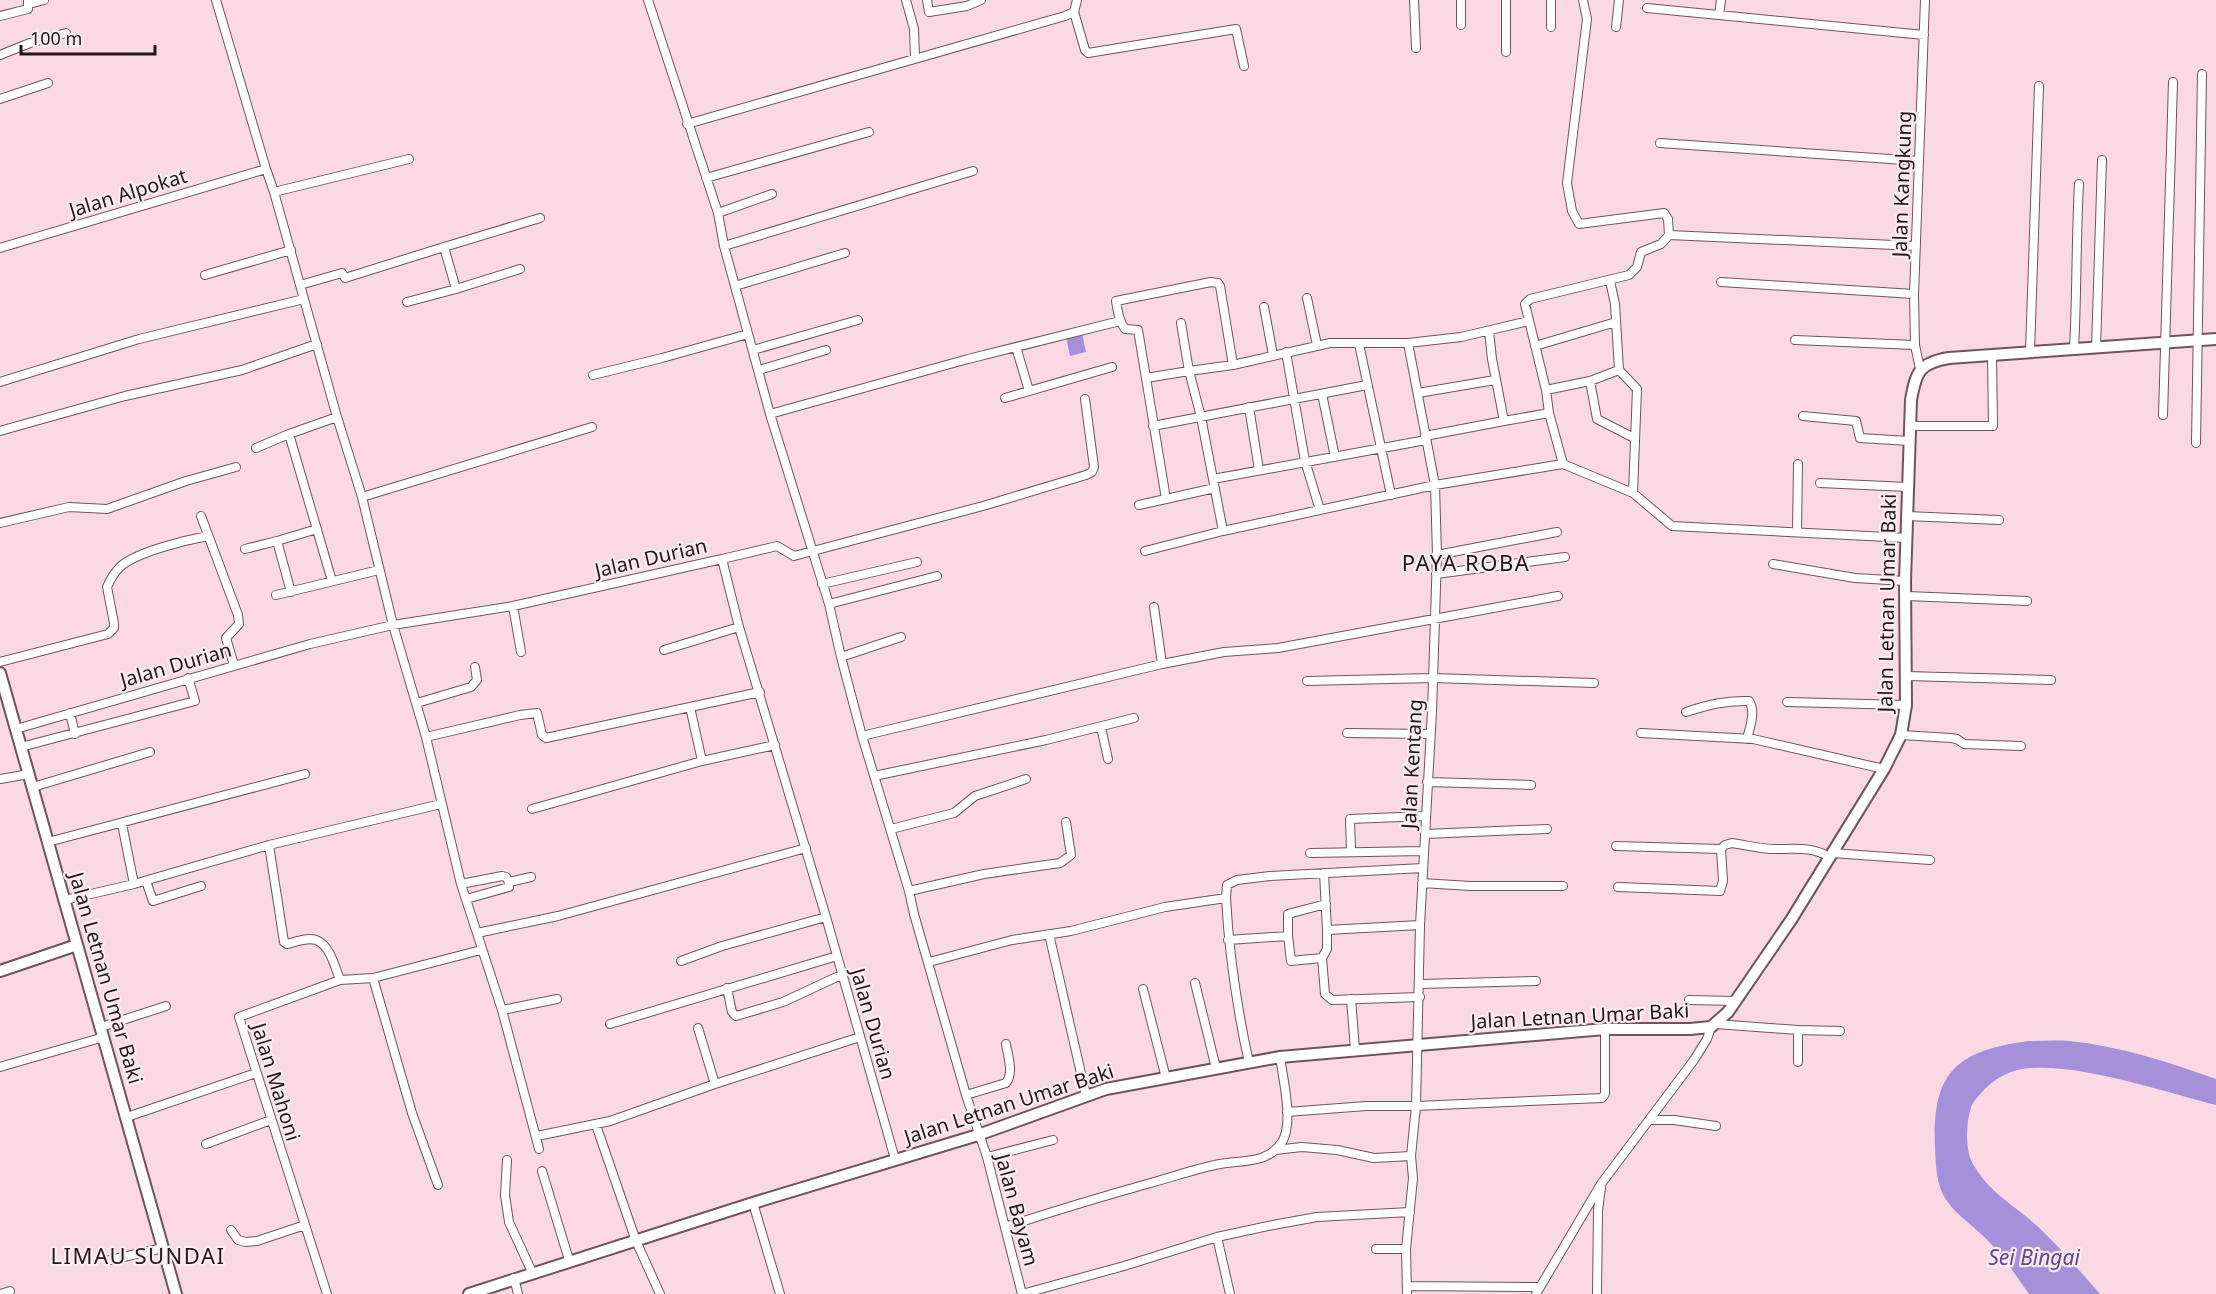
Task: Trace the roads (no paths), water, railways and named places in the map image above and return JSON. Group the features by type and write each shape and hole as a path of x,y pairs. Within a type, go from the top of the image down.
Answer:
{"street":[{"path":"0,16 28,9 28,2 44,0"},
{"path":"216,0 362,497 393,625 426,737 461,884 502,1010 539,1149"},
{"name":"Jalan Bayam","path":"648,0 718,213 724,246 770,414 829,604 862,735 909,891 966,1095 987,1157 1022,1294"},
{"path":"906,0 914,29 915,58"},
{"path":"927,0 929,12 967,6 981,0"},
{"path":"1077,0 1074,12 1085,50 1088,53 1236,29 1244,66"},
{"path":"1414,0 1416,48"},
{"path":"1461,0 1461,25"},
{"path":"1506,0 1506,52"},
{"path":"1551,0 1551,27"},
{"path":"1563,464 1525,307 1527,301 1629,275 1637,267 1641,252 1661,244 1669,235 1668,219 1664,213 1581,224 1575,219 1568,196 1567,183 1587,19 1583,0"},
{"path":"1616,27 1619,0"},
{"path":"1719,15 1721,0"},
{"name":"Jalan Kangkung","path":"1920,369 1915,345 1914,294 1925,0"},
{"path":"1647,8 1924,35"},
{"path":"687,124 1074,12"},
{"path":"0,55 30,43 66,33"},
{"path":"2196,443 2202,74"},
{"path":"2163,415 2173,82"},
{"path":"0,99 48,83"},
{"path":"2030,352 2039,86"},
{"path":"706,178 869,132"},
{"path":"1660,143 1919,161"},
{"path":"274,192 409,159"},
{"path":"2096,348 2102,160"},
{"name":"Jalan Alpokat","path":"0,248 266,169"},
{"path":"724,246 973,171"},
{"path":"2074,350 2079,184"},
{"path":"718,213 772,194"},
{"path":"300,285 342,273 345,278 540,218"},
{"path":"1669,235 1916,246"},
{"path":"444,248 456,288"},
{"path":"205,275 291,250"},
{"path":"735,286 845,253"},
{"path":"406,302 520,269"},
{"path":"1610,281 1616,304 1619,370 1637,389 1633,493"},
{"path":"1166,499 1138,330 1125,329 1119,321 1116,301 1212,282 1218,283 1233,365"},
{"path":"1721,282 1914,294"},
{"path":"1307,298 1317,345"},
{"path":"0,382 139,339 304,299"},
{"path":"1264,307 1273,356"},
{"path":"753,350 858,320"},
{"path":"770,414 1119,321"},
{"path":"1146,378 1233,365 1330,343 1408,343 1461,337 1529,321"},
{"path":"1535,346 1617,322"},
{"path":"1181,323 1188,371 1201,417 1223,531"},
{"path":"1489,331 1495,380 1504,421"},
{"path":"593,375 748,334"},
{"path":"1920,369 1933,360 2216,339"},
{"path":"1795,340 1915,345"},
{"name":"Jalan Kentang","path":"1407,1290 1406,1250 1413,1178 1411,1156 1419,1044 1420,926 1431,734 1437,555 1435,485 1408,343"},
{"path":"0,431 136,393 242,370 317,344"},
{"path":"1359,344 1391,495"},
{"path":"1016,347 1029,391"},
{"path":"759,370 826,350"},
{"path":"1286,352 1305,461 1320,510"},
{"path":"1910,426 1993,426 1992,355"},
{"path":"1005,398 1112,367"},
{"name":"Jalan Letnan Umar Baki","path":"469,1294 569,1260 636,1241 895,1158 978,1135 1106,1089 1280,1057 1355,1049 1605,1029 1690,1029 1714,1025 1728,1012 1791,920 1884,769 1901,735 1906,705 1907,596 1905,581 1909,441 1914,378 1920,369"},
{"path":"1546,390 1590,381 1619,370"},
{"path":"1418,393 1495,380"},
{"path":"1590,381 1598,419 1634,438"},
{"path":"1153,426 1367,385"},
{"path":"1322,394 1335,457"},
{"path":"722,559 777,546 791,555 812,551 983,506 1089,474 1093,470 1094,462 1085,399"},
{"path":"1249,407 1259,470"},
{"path":"1139,505 1166,499 1259,470 1380,449 1549,413"},
{"path":"1803,416 1856,421 1860,438 1909,441"},
{"path":"256,448 337,417"},
{"path":"362,497 592,427"},
{"path":"289,434 332,581"},
{"path":"1145,551 1223,531 1435,485 1563,464 1633,493 1672,526 1907,538"},
{"path":"1797,531 1798,464"},
{"path":"0,523 69,507 107,509 186,481 236,467"},
{"path":"1820,483 1908,487"},
{"path":"201,516 240,624 226,638 234,665"},
{"path":"1907,516 1999,520"},
{"path":"245,549 317,529"},
{"path":"1437,555 1557,532"},
{"path":"0,662 108,634 114,628 114,623 107,586 118,568 132,559 175,542 208,536"},
{"path":"277,541 291,592"},
{"path":"1436,574 1565,557"},
{"name":"Jalan Durian","path":"16,729 234,665 393,625 513,606 722,559 739,627 806,848 895,1158"},
{"path":"822,584 917,562"},
{"path":"1773,564 1856,578 1905,581"},
{"path":"276,595 379,570"},
{"path":"829,604 937,576"},
{"path":"862,735 1162,664 1224,652 1278,648 1558,596"},
{"path":"1907,596 2027,601"},
{"path":"513,606 520,652"},
{"path":"1154,607 1162,664"},
{"path":"664,650 739,627"},
{"path":"841,657 901,637"},
{"path":"417,703 471,687 477,680 475,667"},
{"name":"Jalan Letnan Umar Baki","path":"0,673 176,1294"},
{"path":"1906,676 2051,680"},
{"path":"21,747 195,701 188,678"},
{"path":"1307,681 1432,678 1594,683"},
{"path":"426,737 537,713 542,735 546,738 760,692"},
{"path":"1686,712 1715,702 1749,701 1752,708 1748,739"},
{"path":"1787,702 1906,705"},
{"path":"690,707 702,761"},
{"path":"70,713 75,734"},
{"path":"874,776 1134,718"},
{"path":"1101,727 1108,759"},
{"path":"1347,733 1431,734"},
{"path":"1641,734 1748,739 1884,769"},
{"path":"1901,735 1951,738 1964,744 2021,746"},
{"path":"532,809 702,761 775,745"},
{"path":"33,788 150,752"},
{"path":"0,778 29,774"},
{"path":"48,842 306,774"},
{"path":"891,829 954,813 975,796 1026,779"},
{"path":"1427,782 1531,785"},
{"path":"65,900 146,881 269,845 441,804"},
{"path":"1351,851 1350,819 1426,816"},
{"path":"909,891 984,874 1060,863 1071,855 1066,822"},
{"path":"122,824 134,884"},
{"path":"1425,834 1547,829"},
{"path":"1616,846 1721,849 1732,843 1778,850 1792,848 1830,855 1930,860"},
{"path":"269,845 284,942 287,944 314,939 319,941 327,949 340,980"},
{"path":"477,933 558,916 806,848"},
{"path":"1618,887 1719,891 1723,881 1721,849"},
{"path":"1310,853 1424,851"},
{"path":"1249,1063 1237,1008 1228,940 1227,885 1237,880 1423,868"},
{"path":"1324,873 1328,949 1322,958 1325,994 1332,1000 1420,997"},
{"path":"461,884 502,876 506,877 509,882"},
{"path":"509,882 531,878"},
{"path":"146,881 153,901 201,886"},
{"path":"466,899 508,887 509,882"},
{"path":"1422,883 1470,886 1563,886"},
{"path":"929,962 1012,939 1071,931 1165,907 1226,898"},
{"path":"1322,958 1292,961 1288,936 1288,914 1326,904"},
{"path":"681,961 722,946 826,917"},
{"path":"1327,930 1420,926"},
{"path":"1049,934 1086,1095"},
{"path":"1228,940 1288,936"},
{"path":"0,971 77,945"},
{"name":"Jalan Mahoni","path":"327,1294 239,1017 340,980 373,978 481,950"},
{"path":"610,1024 837,957"},
{"path":"727,988 732,1012 736,1016 783,1002 842,975"},
{"path":"373,978 411,1113 438,1185"},
{"path":"1420,984 1536,981"},
{"path":"1195,983 1216,1068"},
{"path":"1143,989 1166,1078"},
{"path":"502,1010 557,999"},
{"path":"1351,999 1355,1049"},
{"path":"1689,1000 1735,1001"},
{"path":"0,1067 102,1032 166,1006"},
{"path":"1407,1290 1538,1290 1601,1184 1694,1059 1714,1025 1840,1031"},
{"path":"698,1028 715,1084"},
{"path":"1287,1112 1347,1107 1602,1098 1605,1094 1605,1029"},
{"path":"1798,1030 1798,1062"},
{"path":"537,1136 596,1125 860,1037"},
{"path":"966,1095 1006,1083 1009,1080 1006,1044"},
{"path":"1005,1227 1085,1201 1220,1164 1260,1160 1283,1140 1287,1112 1280,1057"},
{"path":"127,1117 256,1073"},
{"path":"206,1144 271,1120"},
{"path":"1649,1120 1674,1120 1716,1126"},
{"path":"596,1125 636,1241 660,1294"},
{"path":"987,1157 1053,1140"},
{"path":"1274,1150 1302,1147 1337,1150 1374,1158 1411,1156"},
{"path":"507,1160 505,1195 510,1222 532,1272"},
{"path":"542,1171 569,1260"},
{"path":"1597,1294 1598,1210 1601,1184"},
{"path":"753,1203 780,1294"},
{"path":"1022,1294 1217,1237 1317,1217 1410,1212"},
{"path":"231,1230 238,1240 250,1242 305,1225"},
{"path":"1217,1237 1230,1294"},
{"path":"110,1260 163,1248"},
{"path":"1376,1249 1406,1250"},
{"path":"514,1278 518,1294"},
{"path":"2,1294 10,1291"}],"water":[{"path":"1082,333 1086,352 1070,356 1066,337"},
{"name":"Sei Bingai","path":"2028,1041 2088,1043 2162,1061 2216,1079 2216,1105 2084,1072 2056,1068 2031,1068 2011,1072 1999,1078 1973,1103 1968,1124 1967,1145 1973,1164 1985,1181 2047,1236 2100,1294 2029,1294 1995,1249 1951,1207 1943,1195 1939,1182 1935,1123 1938,1101 1944,1084 1953,1070 1965,1060 2003,1045"}],"district":[{"name":"PAYA ROBA","path":"1466,563"},
{"name":"LIMAU SUNDAI","path":"138,1256"}]}
